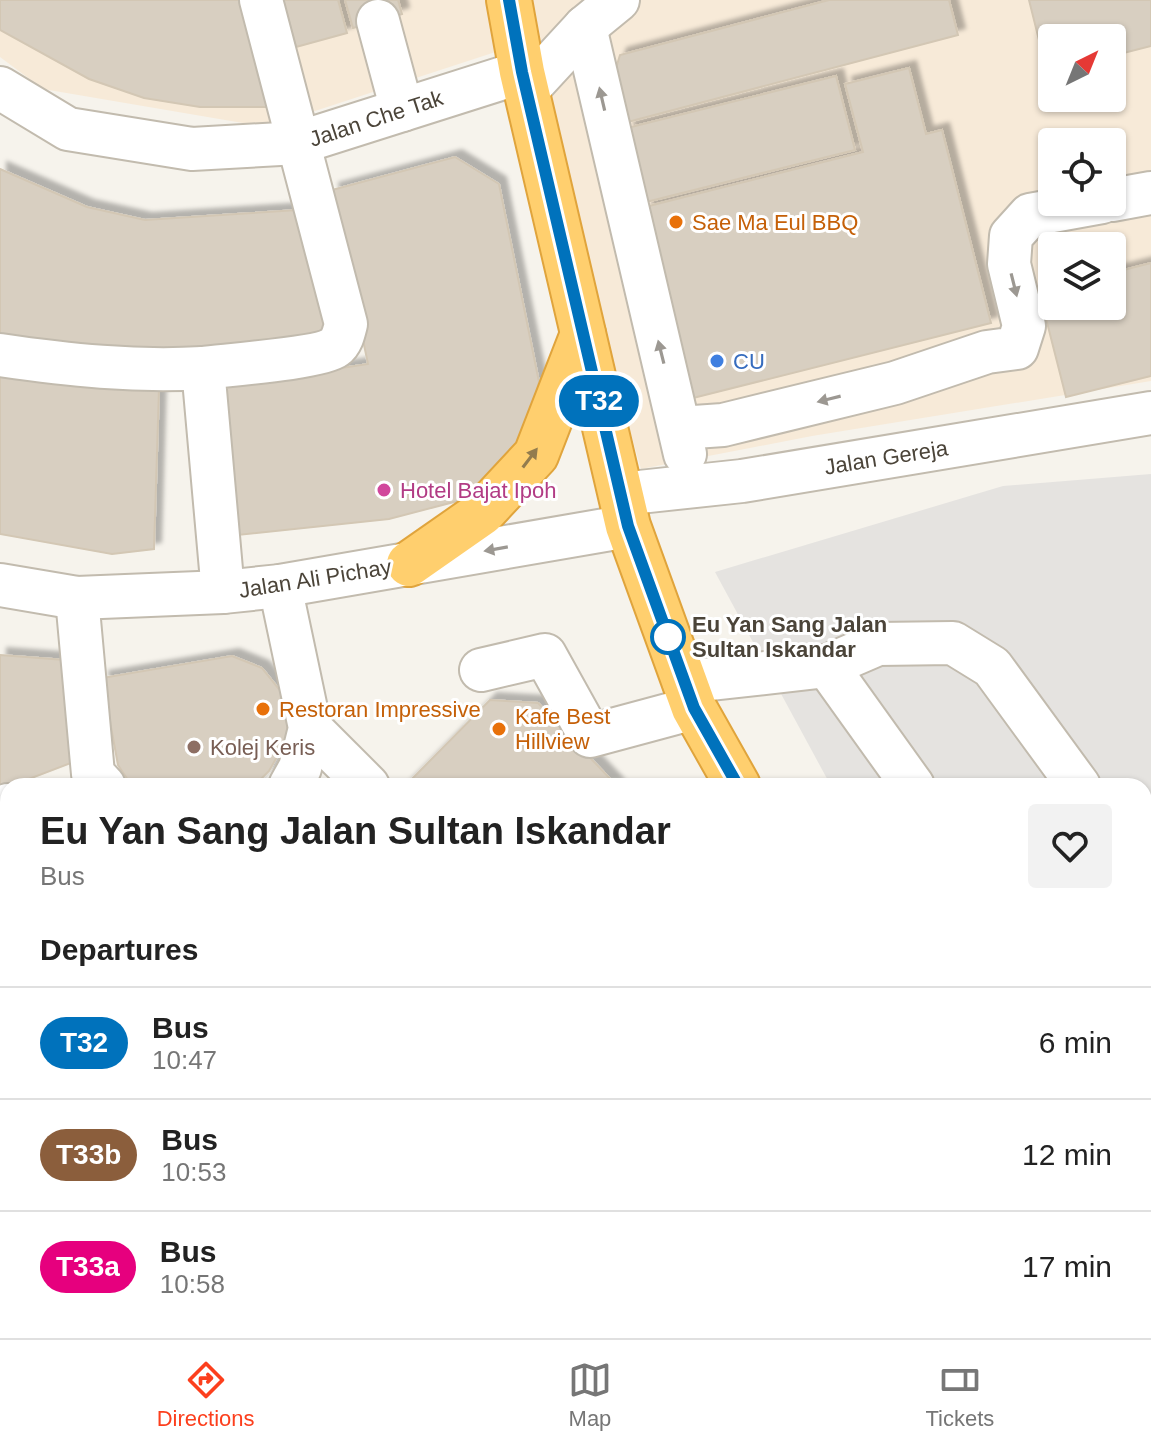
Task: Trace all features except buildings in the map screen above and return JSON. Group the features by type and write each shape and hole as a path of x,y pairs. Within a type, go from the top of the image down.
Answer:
{"highway":[{"path":"509,0 524,81 624,510 689,695 734,778"},
{"path":"409,564 482,513 536,455 583,334"}],"street":[{"path":"0,355 68,365 156,371 315,354 335,347 343,336 346,324 261,0"},
{"path":"524,81 607,7"},
{"path":"607,7 691,487"},
{"path":"378,21 402,110"},
{"name":"Jalan Che Tak","path":"4,98 68,129 192,149 298,143 402,110 524,81"},
{"path":"1126,197 1151,193"},
{"path":"680,428 723,425 895,383 987,352 1017,348 1024,326 1009,264 1011,236 1030,215 1038,214"},
{"path":"203,368 223,592"},
{"name":"Jalan Gereja","path":"624,510 691,487 1151,413"},
{"name":"Jalan Ali Pichay","path":"0,585 77,598 223,592 280,586 409,564 624,510"},
{"path":"280,586 310,728 294,778"},
{"path":"77,598 86,778"},
{"path":"481,670 545,655 590,736 689,695 827,666 878,644 953,643 992,667 1073,778"},
{"path":"827,666 907,778"},
{"path":"310,728 360,778"}],"shaded area":[{"path":"0,0 1151,0 1151,381 812,436 641,469 520,44 266,127 43,89 0,57"},
{"path":"1151,474 1151,778 827,778 715,572 1003,486"}],"bus line":[{"name":"T32","path":"509,0 522,72 628,526 694,708 733,778"}],"place":[{"name":"Sae Ma Eul BBQ","path":"676,222"},
{"name":"CU","path":"717,361"},
{"name":"Hotel Bajat Ipoh","path":"384,490"},
{"name":"Eu Yan Sang Jalan Sultan Iskandar","path":"668,637"},
{"name":"Restoran Impressive","path":"263,709"},
{"name":"Kafe Best Hillview","path":"499,729"},
{"name":"Kolej Keris","path":"194,747"}]}
